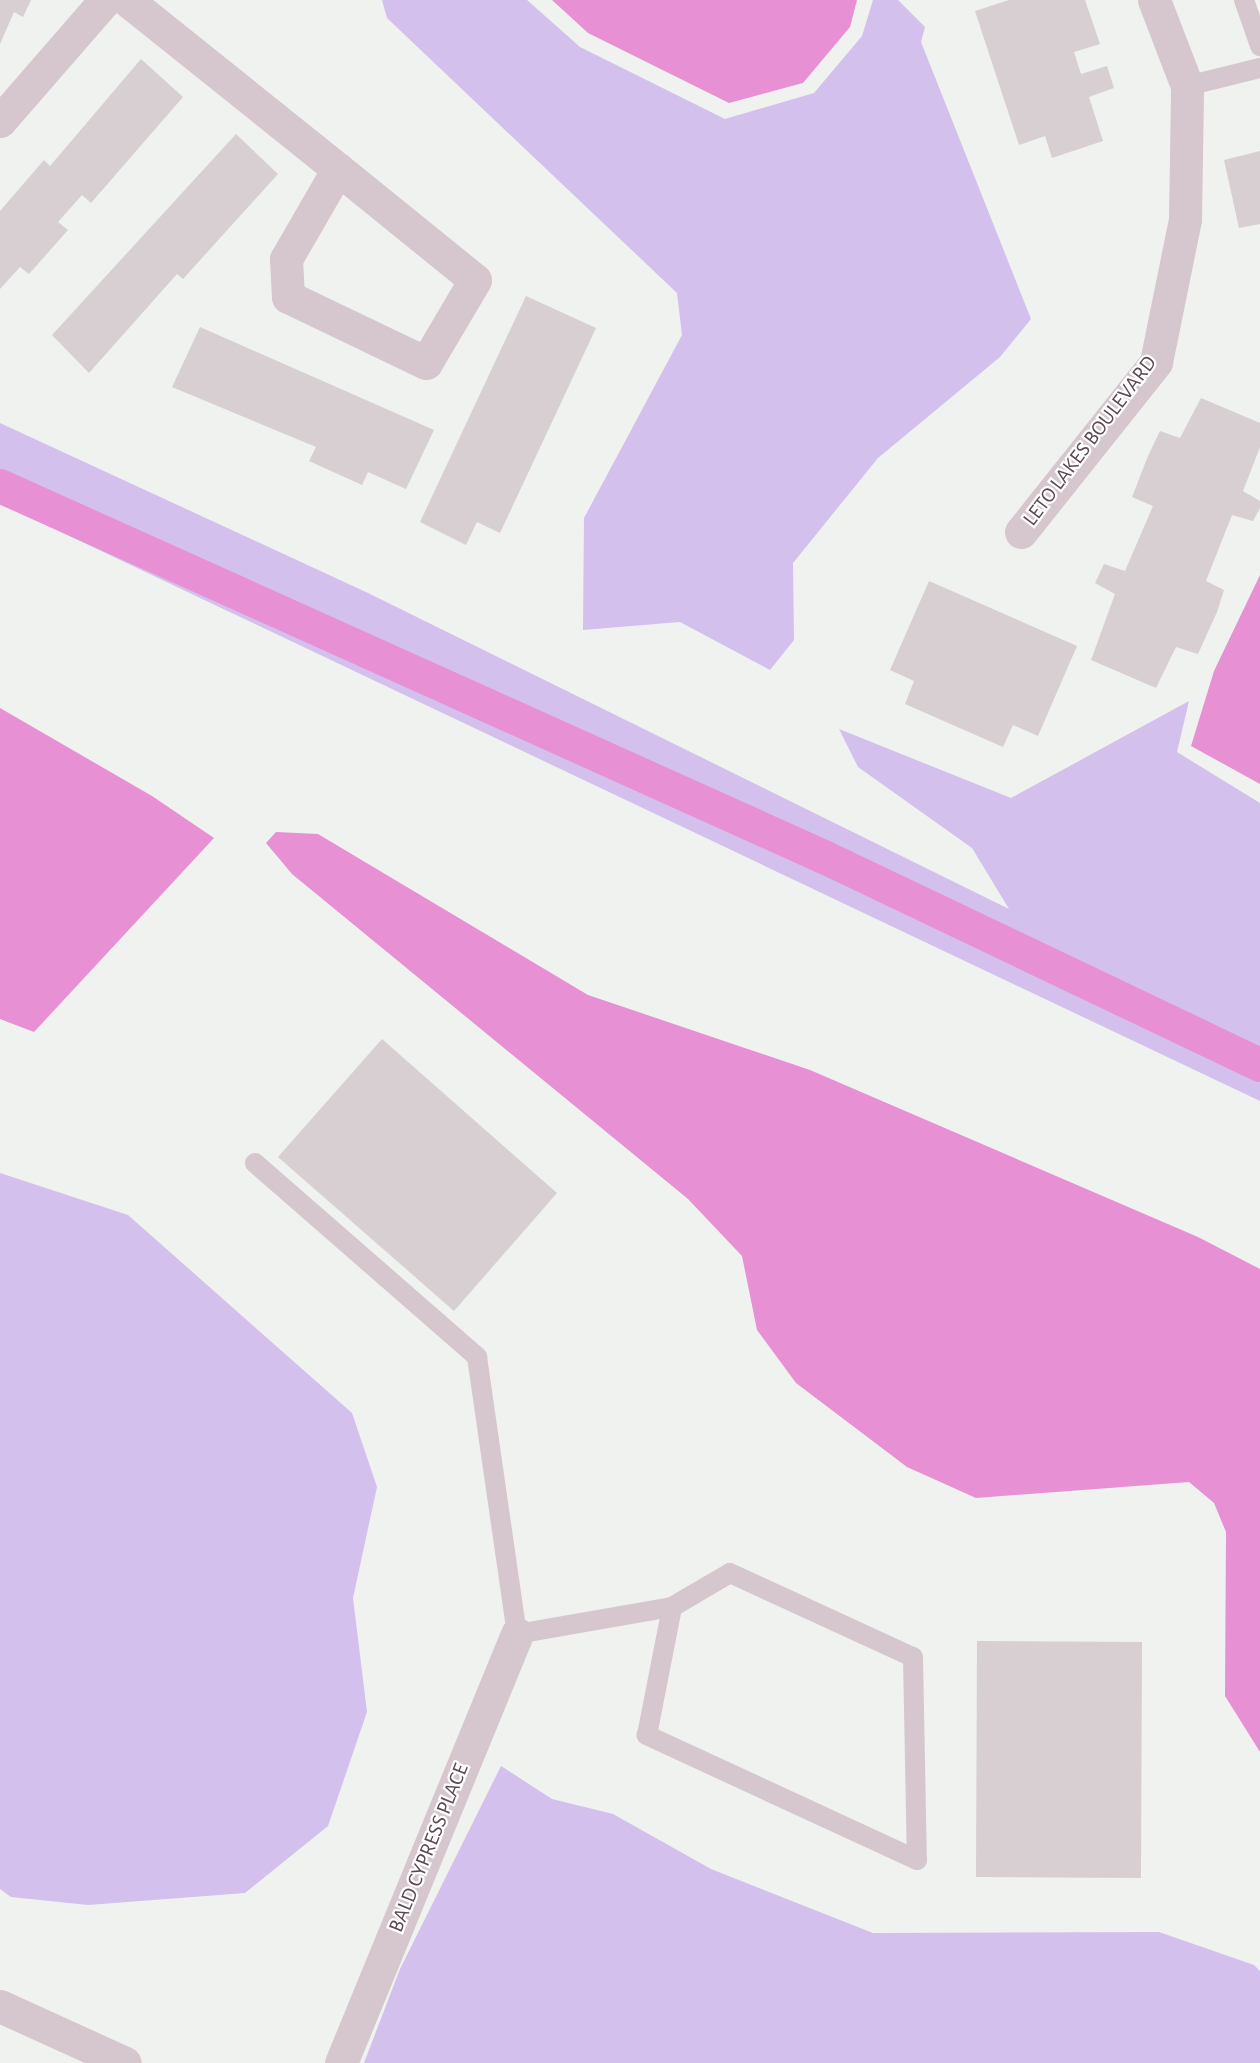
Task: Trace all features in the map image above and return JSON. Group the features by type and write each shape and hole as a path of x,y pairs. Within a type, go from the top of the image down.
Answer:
{"street":[{"path":"0,121 105,0"},
{"path":"127,0 338,169 475,280 426,363 288,297 286,259 338,169"},
{"name":"LETO LAKES BOULEVARD","path":"1022,532 1156,362 1185,219 1187,86 1154,0"},
{"name":"BALD CYPRESS PLACE","path":"341,2063 517,1634"},
{"path":"0,2006 125,2063"}],"lane":[{"path":"1244,0 1260,46"},
{"path":"1187,86 1260,68"},
{"path":"255,1163 477,1357 517,1634 672,1607 730,1573 914,1657 917,1860 647,1735 672,1607"}],"shaded area":[{"path":"382,0 527,0 580,47 725,119 814,93 862,36 873,0 898,0 925,27 921,42 1031,319 1000,357 878,458 793,563 794,640 770,670 680,622 583,630 584,518 682,335 677,293 387,18"},
{"path":"552,0 857,0 850,27 803,83 729,103 588,33"},
{"path":"0,423 368,593 1009,909 972,848 858,767 839,729 1011,798 1189,701 1177,752 1260,803 1260,1101 0,503"},
{"path":"1260,575 1260,784 1191,746 1214,671"},
{"path":"0,708 152,796 214,838 34,1032 0,1019"},
{"path":"276,832 318,834 588,995 810,1070 1198,1237 1260,1269 1260,1752 1225,1696 1226,1532 1214,1503 1189,1482 976,1498 907,1467 796,1383 757,1330 742,1256 688,1199 292,874 266,843"},
{"path":"0,1173 128,1215 352,1413 377,1487 353,1598 367,1712 328,1826 245,1893 88,1905 11,1897 0,1889"},
{"path":"501,1766 552,1799 613,1814 711,1869 873,1933 1159,1932 1254,1965 1260,1971 1260,2063 364,2063 400,1969"}],"building":[{"path":"0,0 31,0 23,17 14,12 0,44"},
{"path":"1009,0 1085,0 1100,44 1074,52 1081,74 1107,66 1114,88 1089,97 1103,141 1052,158 1045,136 1019,145 975,11"},
{"path":"141,59 183,97 91,203 82,195 58,222 68,230 29,274 20,267 0,289 0,211 44,160 50,166"},
{"path":"236,134 278,174 183,279 177,274 89,373 52,335"},
{"path":"1260,151 1260,224 1239,228 1224,160"},
{"path":"526,296 596,328 500,533 477,522 466,545 420,522"},
{"path":"200,327 434,430 406,489 368,472 362,485 309,461 316,447 172,387"},
{"path":"1201,398 1260,423 1260,447 1243,491 1260,501 1260,508 1253,521 1232,515 1206,581 1224,590 1217,612 1198,654 1176,647 1156,688 1091,660 1115,594 1095,583 1104,564 1125,571 1153,506 1132,497 1148,456 1160,431 1180,438"},
{"path":"929,581 1077,646 1038,736 1013,725 1003,747 905,704 914,681 890,670"},
{"path":"382,1039 557,1193 454,1311 278,1157"},
{"path":"977,1641 1142,1642 1141,1878 976,1877"}],"waterway":[{"path":"0,486 824,857 1260,1065"}]}
